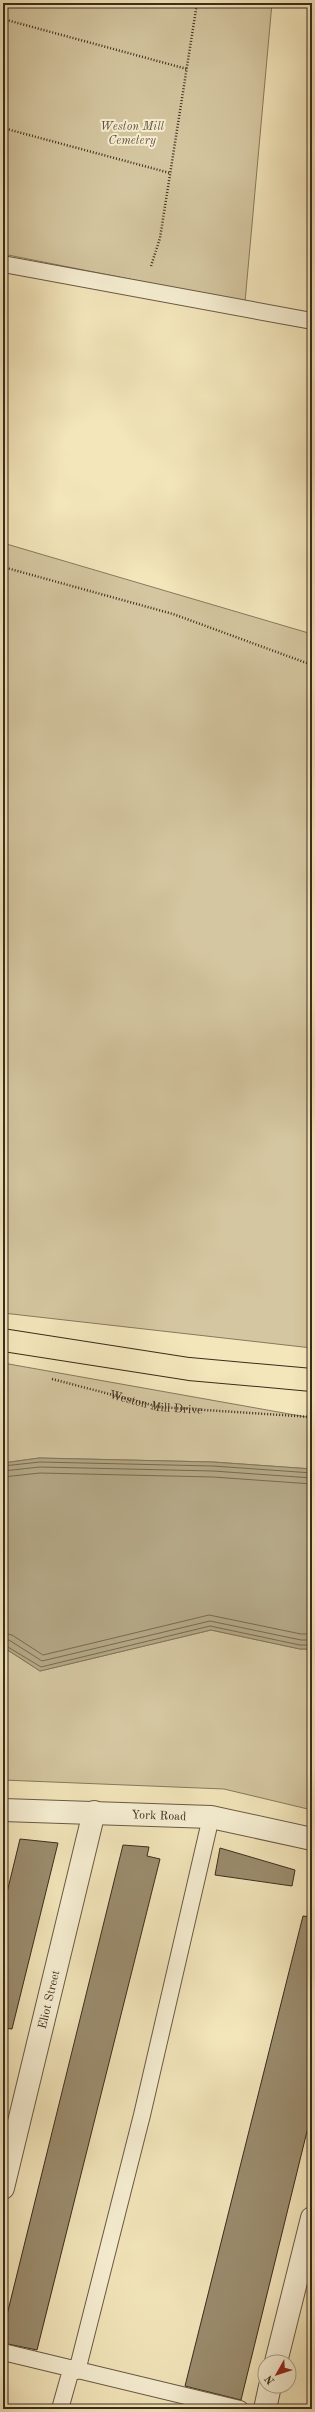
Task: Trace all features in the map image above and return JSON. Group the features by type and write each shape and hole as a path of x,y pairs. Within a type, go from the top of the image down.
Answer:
{"main road":[{"path":"3,1340 189,1369 312,1380"}],"street":[{"name":"York Road","path":"3,1810 211,1817 312,1839"},
{"name":"Eliot Street","path":"3,2188 94,1812"},
{"path":"278,2354 312,2218"},
{"path":"265,2409 268,2394"}],"lane":[{"path":"3,264 312,321"},
{"path":"60,2409 74,2370 142,2115 211,1817"},
{"path":"3,2352 240,2409"}],"path":[{"path":"143,291 160,238 197,3"},
{"path":"3,18 187,69"},
{"path":"3,128 170,173"},
{"path":"3,567 173,614 312,665"},
{"name":"Weston Mill Drive","path":"48,1378 159,1407 312,1418"}],"green space":[{"name":"Weston Mill Cemetery","path":"3,3 272,3 245,302 3,254"},
{"path":"3,543 312,634 312,1348 3,1313"},
{"path":"3,1363 312,1418 312,1469 213,1462 39,1458 3,1463"},
{"path":"211,1630 300,1649 312,1649 312,1810 224,1789 3,1780 3,1647 40,1671"}],"water":[{"path":"39,1458 213,1462 312,1469 312,1649 300,1649 211,1630 40,1671 3,1647 3,1463"}],"building":[{"path":"20,1839 58,1843 12,2029 3,2028 3,1909"},
{"path":"123,1845 149,1847 147,1856 160,1859 37,2350 3,2343 3,2331"},
{"path":"220,1848 295,1870 292,1886 215,1875"},
{"path":"303,1916 312,1917 312,2111 241,2400 185,2386"}]}
